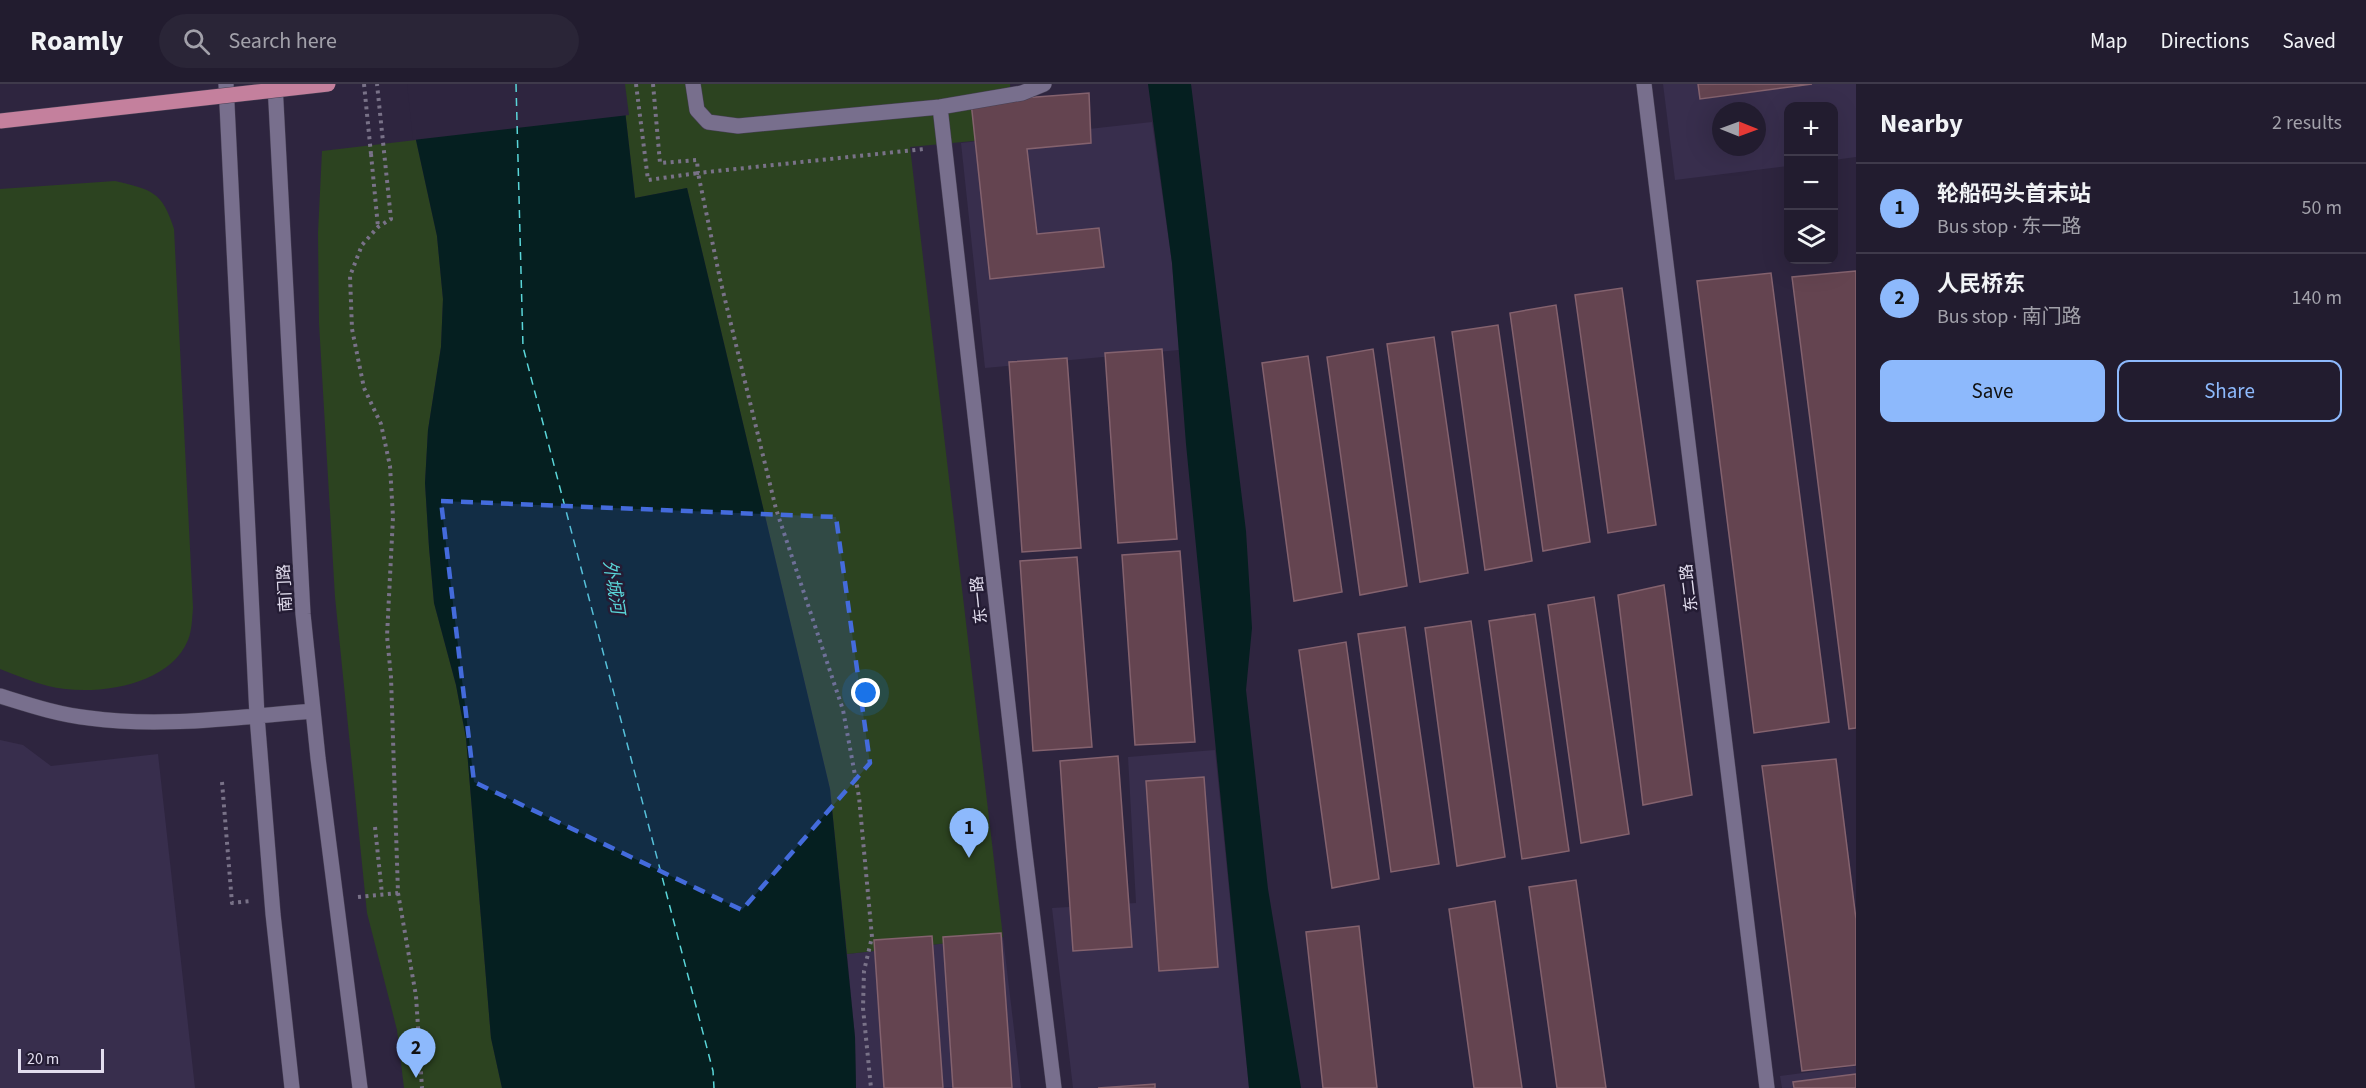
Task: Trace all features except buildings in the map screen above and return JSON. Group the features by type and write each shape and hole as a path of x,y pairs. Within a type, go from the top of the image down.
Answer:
{"main road":[{"path":"0,121 328,84"}],"street":[{"name":"南门路","path":"226,84 257,716 273,914 292,1088"},
{"name":"南门路","path":"275,84 303,614 360,1088"},
{"path":"693,84 697,110 708,123 738,126 940,107 1022,93 1044,84"},
{"name":"东二路","path":"1644,84 1767,1088"},
{"name":"东一路","path":"940,107 1024,846 1054,1088"},
{"path":"0,696 51,711 110,721 152,722 313,711"}],"path":[{"path":"364,84 378,227"},
{"path":"377,84 391,219 378,227 362,245 350,276 352,329 364,388 381,424 390,466 393,528 387,636 391,677 398,893 416,996 422,1088"},
{"path":"636,84 648,180 945,146"},
{"path":"653,84 660,163 697,160 720,279 776,509 843,710 861,807 872,937 864,971 863,1008 871,1088"},
{"path":"222,782 232,903"},
{"path":"375,827 382,894 398,893"}],"highlighted area":[{"path":"441,501 836,517 870,763 742,910 474,782"}],"shaded area":[{"path":"1663,84 1856,84 1856,157 1838,159 1838,102 1784,102 1784,166 1675,180"},
{"path":"1152,122 1172,263 1179,350 985,368 961,143"},
{"path":"0,740 23,745 51,766 158,754 195,1088 0,1088"},
{"path":"1215,750 1249,1088 1073,1088 1052,908 1136,903 1128,757"},
{"path":"1003,937 1021,1088 856,1088 855,1037 847,954"},
{"path":"1856,1066 1856,1088 1782,1088 1780,1076"}],"green space":[{"path":"622,84 1010,84 1015,137 910,147 1003,937 847,954 830,789 687,188 635,198"},
{"path":"416,140 437,236 443,299 441,347 428,430 425,483 434,603 456,685 466,738 491,1038 502,1088 404,1088 397,1030 367,913 335,597 319,323 318,233 322,151"},
{"path":"115,181 154,194 165,207 174,229 192,624 188,640 178,656 164,669 147,678 107,689 66,689 42,684 0,669 0,189"}],"water":[{"name":"外城河","path":"410,84 622,84 635,198 687,188 830,789 855,1037 856,1088 502,1088 491,1038 466,738 456,685 434,603 425,483 428,430 441,347 443,299 437,236 416,140"},
{"path":"1148,84 1191,84 1246,531 1252,628 1246,690 1268,889 1301,1088 1249,1088 1186,444 1172,263"}],"pier":[{"path":"407,84 625,84 629,115 413,140"}],"ferry route":[{"path":"516,84 523,347 713,1071 714,1088"}],"place":[{"name":"轮船码头首末站","path":"969,858"},
{"name":"人民桥东","path":"416,1078"}]}
